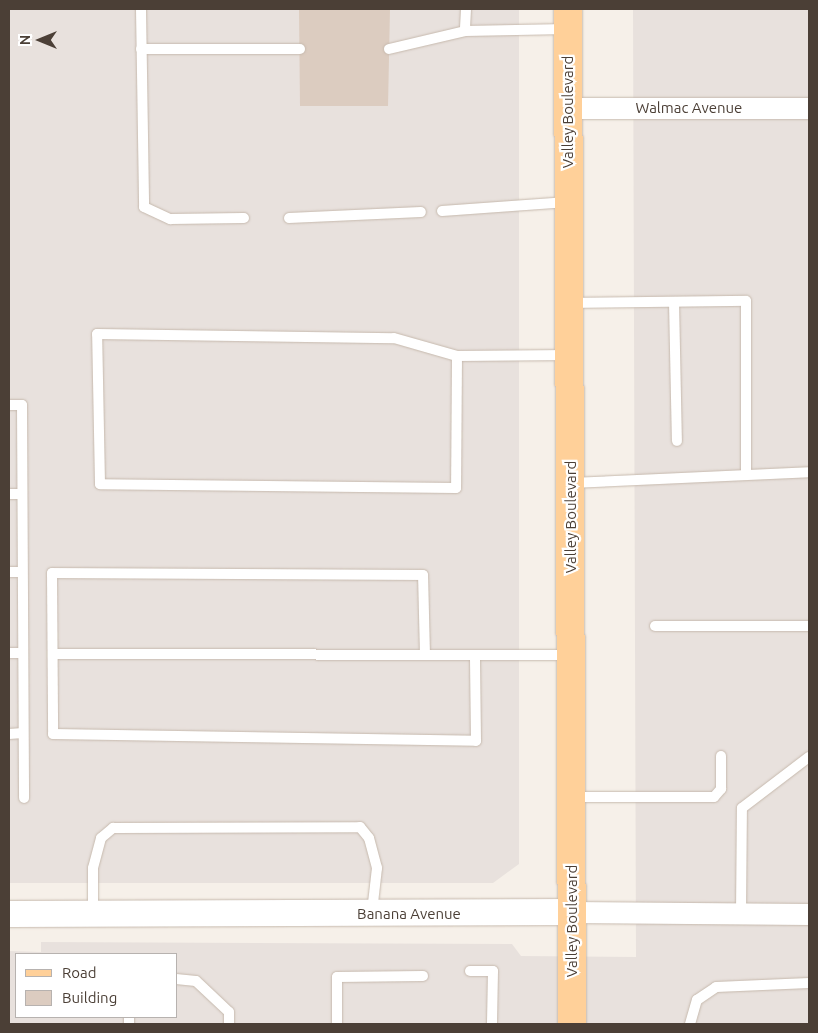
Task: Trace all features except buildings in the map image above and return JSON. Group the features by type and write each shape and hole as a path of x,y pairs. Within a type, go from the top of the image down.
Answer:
{"main road":[{"name":"Valley Boulevard","path":"568,19 572,1024"}],"street":[{"name":"Walmac Avenue","path":"568,108 809,108"},
{"name":"Banana Avenue","path":"9,914 571,912 809,914"}],"lane":[{"path":"141,9 144,207 170,219 244,218"},
{"path":"465,31 466,9"},
{"path":"389,50 465,31 568,19"},
{"path":"141,49 300,49"},
{"path":"442,211 569,202"},
{"path":"289,218 421,212"},
{"path":"570,303 746,301 746,474"},
{"path":"674,302 677,441"},
{"path":"457,356 456,488 100,484 97,334 394,338 457,356 570,354"},
{"path":"9,405 22,405 24,798"},
{"path":"571,483 809,472"},
{"path":"9,494 22,494"},
{"path":"9,572 22,572"},
{"path":"424,655 423,575 52,574 53,734 476,741 475,656"},
{"path":"655,626 809,626"},
{"path":"9,653 23,653"},
{"path":"53,654 572,655"},
{"path":"9,734 23,733"},
{"path":"572,797 714,797 721,790 721,756"},
{"path":"741,914 742,808 809,756"},
{"path":"92,914 92,868 101,838 113,828 360,827 369,838 376,868 372,914"},
{"path":"470,971 492,971 492,1024"},
{"path":"337,1024 336,977 423,976"},
{"path":"178,980 196,981 230,1012 229,1024"},
{"path":"690,1024 697,1000 716,987 809,983"}],"shaded area":[{"path":"9,9 519,9 519,864 493,883 9,883"},
{"path":"633,9 809,9 809,1024 9,1024 9,951 41,952 41,942 512,944 521,956 636,957"}]}
